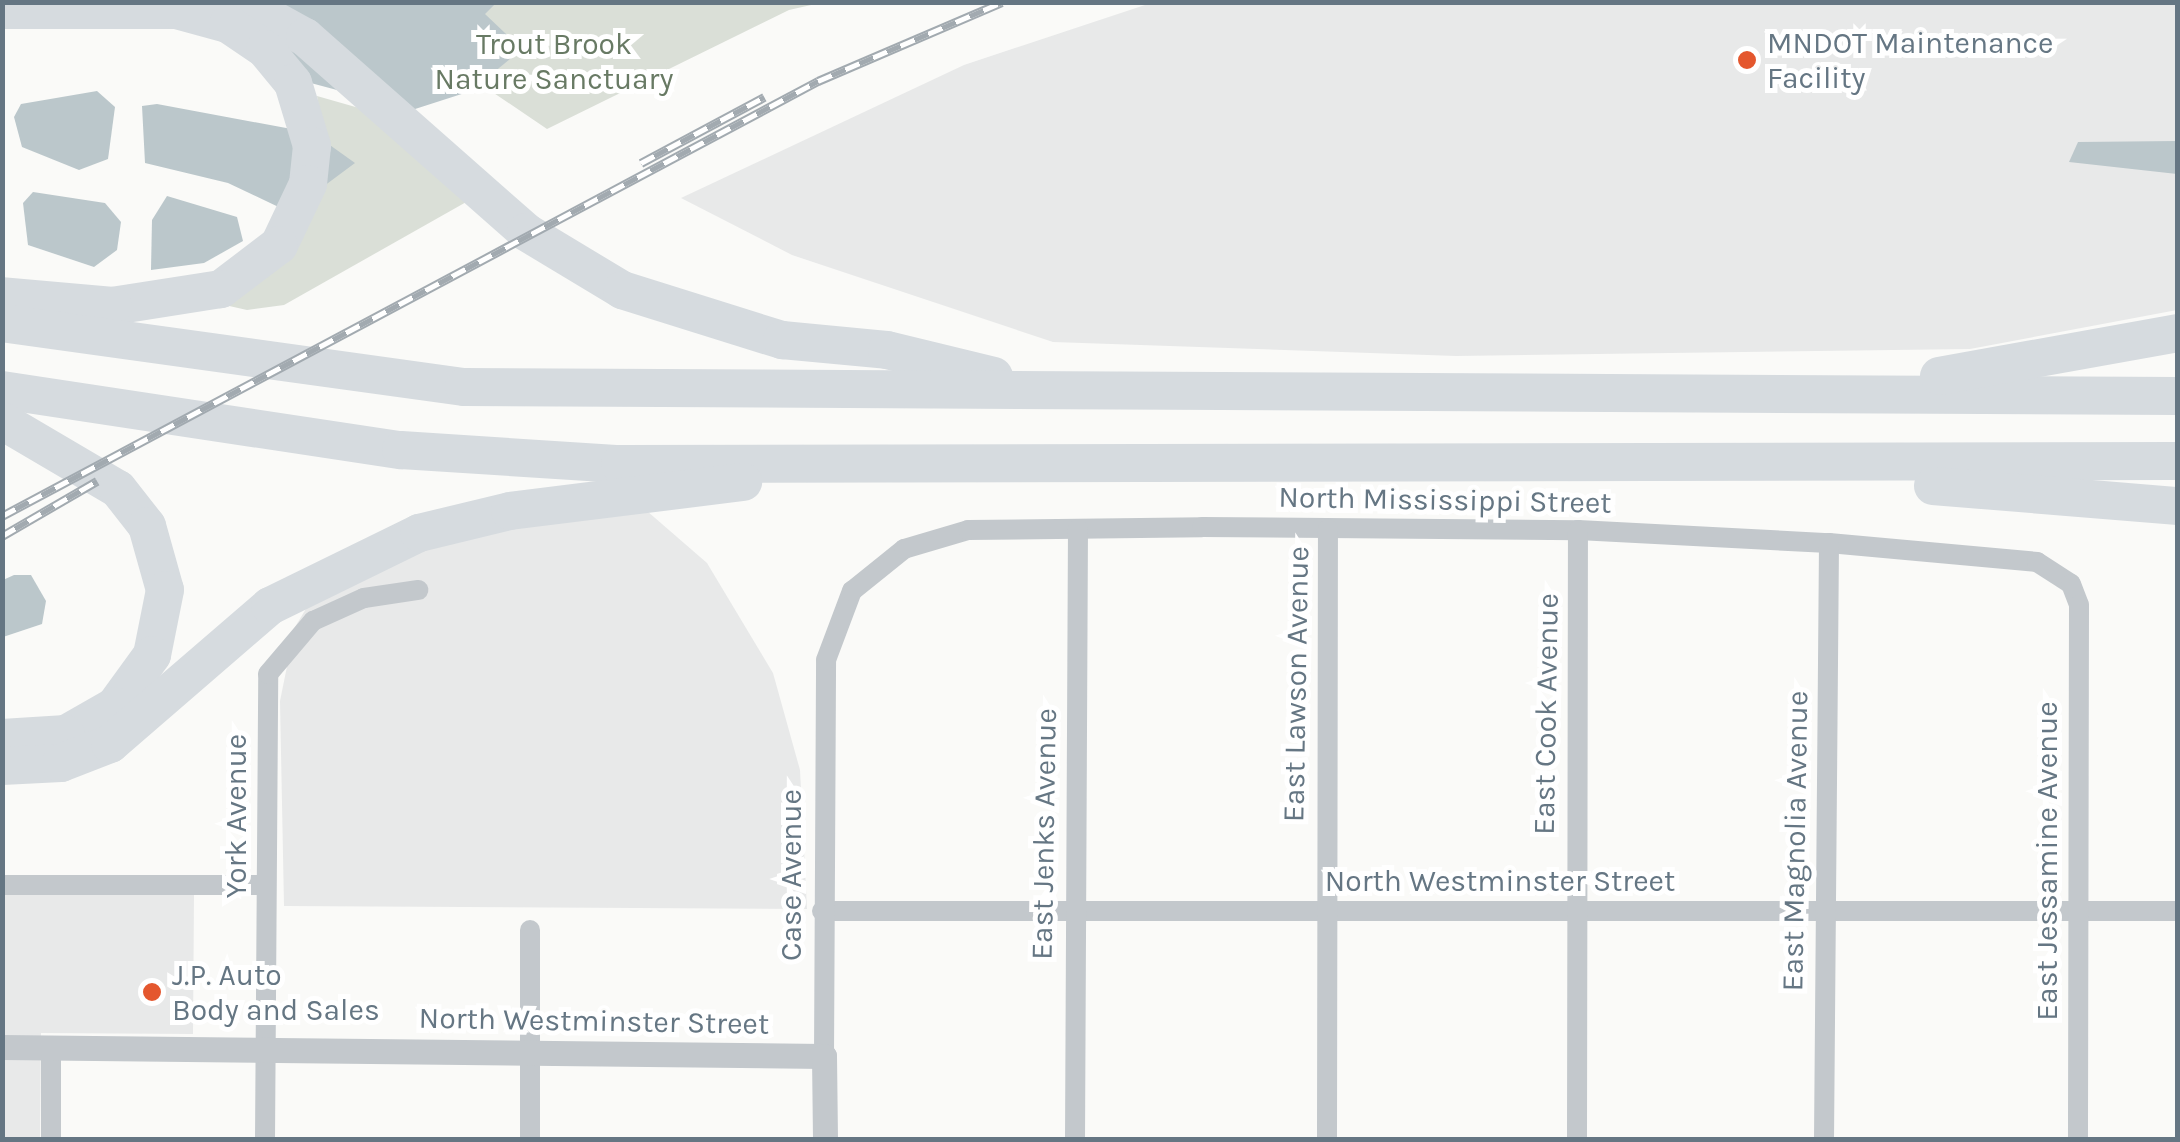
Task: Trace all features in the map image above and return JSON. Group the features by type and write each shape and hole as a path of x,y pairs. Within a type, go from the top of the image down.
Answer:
{"highway":[{"path":"241,2 305,37 526,232 622,290 751,333 887,350 1055,391"},
{"path":"2,10 204,15 242,31 277,61 300,98 312,146 294,221 263,263 194,297 113,306 2,296"},
{"path":"2,324 355,376 496,387 2178,396"},
{"path":"1808,394 2178,333"},
{"path":"2,390 393,449 620,464 1696,465 2178,461"},
{"path":"2,421 118,489 152,539 165,590 162,623 133,687 92,723 66,734 2,738"},
{"path":"2,766 61,763 110,744 270,606 419,533 510,511 914,465"},
{"path":"1696,465 2178,506"}],"street":[{"name":"East Jenks Avenue","path":"1074,1140 1072,914 1078,529"},
{"name":"East Lawson Avenue","path":"1327,1140 1324,912 1328,529"},
{"name":"North Mississippi Street","path":"840,612 867,576 925,539 968,530 1578,530 1829,542 2037,562 2071,584"},
{"name":"East Cook Avenue","path":"1576,1140 1578,530"},
{"name":"East Magnolia Avenue","path":"1824,1140 1822,915 1829,542"},
{"name":"East Jessamine Avenue","path":"2071,584 2079,606 2074,912 2078,1140"},
{"name":"York Avenue","path":"265,1140 268,674 313,621 364,598 418,590"},
{"name":"Case Avenue","path":"825,1140 824,680 840,612"},
{"path":"2,885 266,885"},
{"name":"North Westminster Street","path":"822,911 1822,915 2178,911"},
{"path":"530,930 530,1140"},
{"name":"North Westminster Street","path":"2,1047 824,1056"},
{"path":"51,1048 51,1140"}],"shaded area":[{"path":"198,2 496,3 485,14 522,49 471,91 412,110 292,78"},
{"path":"1151,3 2177,3 2177,310 1970,349 1456,356 1053,342 792,255 681,198 964,65"},
{"path":"97,91 115,107 108,159 79,170 22,147 14,117 21,104"},
{"path":"157,104 313,133 355,163 289,212 228,183 145,163 142,106"},
{"path":"2177,141 2177,174 2069,162 2078,142"},
{"path":"33,192 105,203 121,222 117,250 94,267 28,245 23,203"},
{"path":"167,196 237,217 243,241 204,263 151,270 152,220"},
{"path":"647,511 707,563 773,673 800,770 807,909 284,906 280,701 295,627 316,592 497,522"},
{"path":"31,575 46,601 42,624 3,637 3,580"},
{"path":"2,895 194,895 193,1034 41,1033 40,1139 3,1139"}],"green space":[{"name":"Trout Brook Nature Sanctuary","path":"361,3 820,3 789,10 547,129"},
{"path":"317,96 380,114 468,201 284,305 247,310 207,301 249,283 320,114"}],"railway":[{"path":"2,516 818,81 1002,2"},
{"path":"641,163 764,97"},
{"path":"2,536 97,481"}],"place":[{"name":"MNDOT Maintenance Facility","path":"1747,60"},
{"name":"J.P. Auto Body and Sales","path":"152,992"}]}
